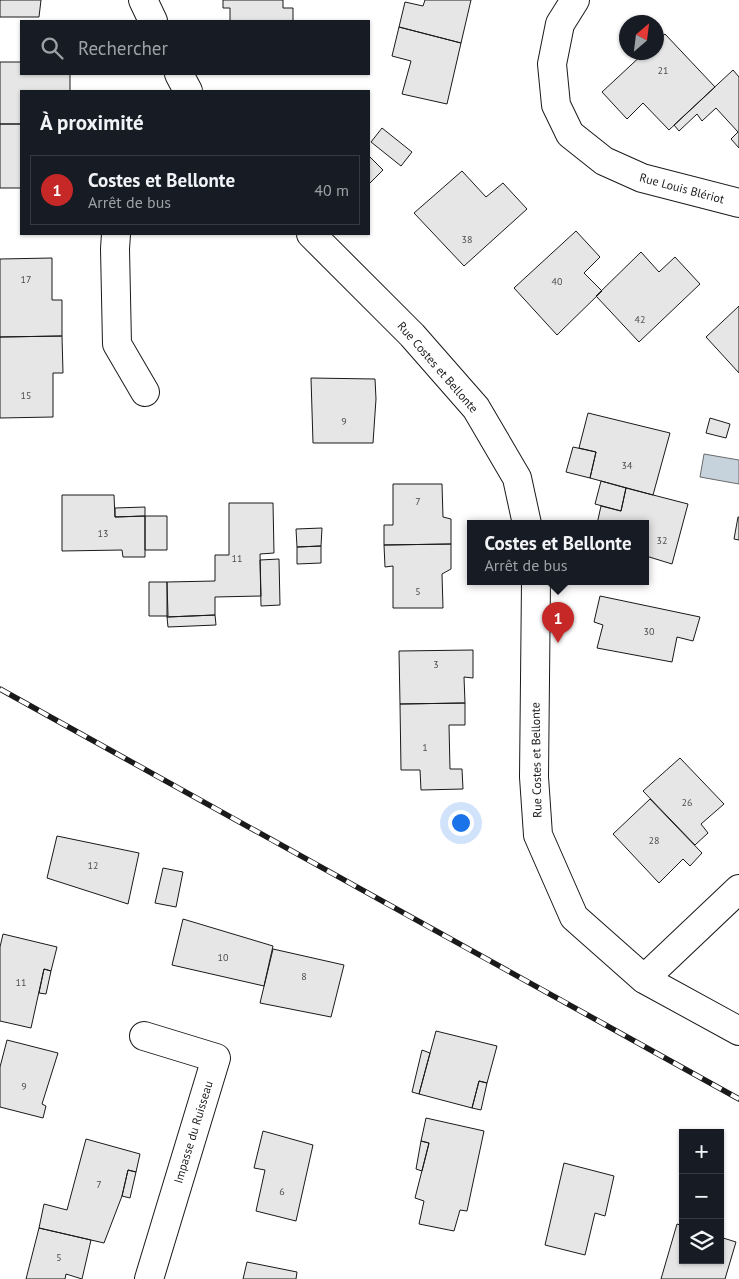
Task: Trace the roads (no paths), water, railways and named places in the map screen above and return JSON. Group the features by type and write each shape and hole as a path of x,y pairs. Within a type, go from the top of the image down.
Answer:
{"street":[{"path":"142,0 152,20"},
{"name":"Rue Louis Blériot","path":"574,0 560,24 552,64 556,105 570,134 604,161 642,178 739,203"},
{"path":"180,75 187,90"},
{"path":"116,235 118,344 144,392"},
{"name":"Rue Costes et Bellonte","path":"313,235 412,335 476,408 516,478 526,520"},
{"name":"Rue Costes et Bellonte","path":"536,585 534,777 538,835 574,917 644,979 739,1031"},
{"path":"644,979 739,889"},
{"name":"Impasse du Ruisseau","path":"144,1036 216,1058 149,1279"}],"railway":[{"path":"0,689 739,1099"}],"place":[{"name":"Costes et Bellonte","path":"558,643"}]}
